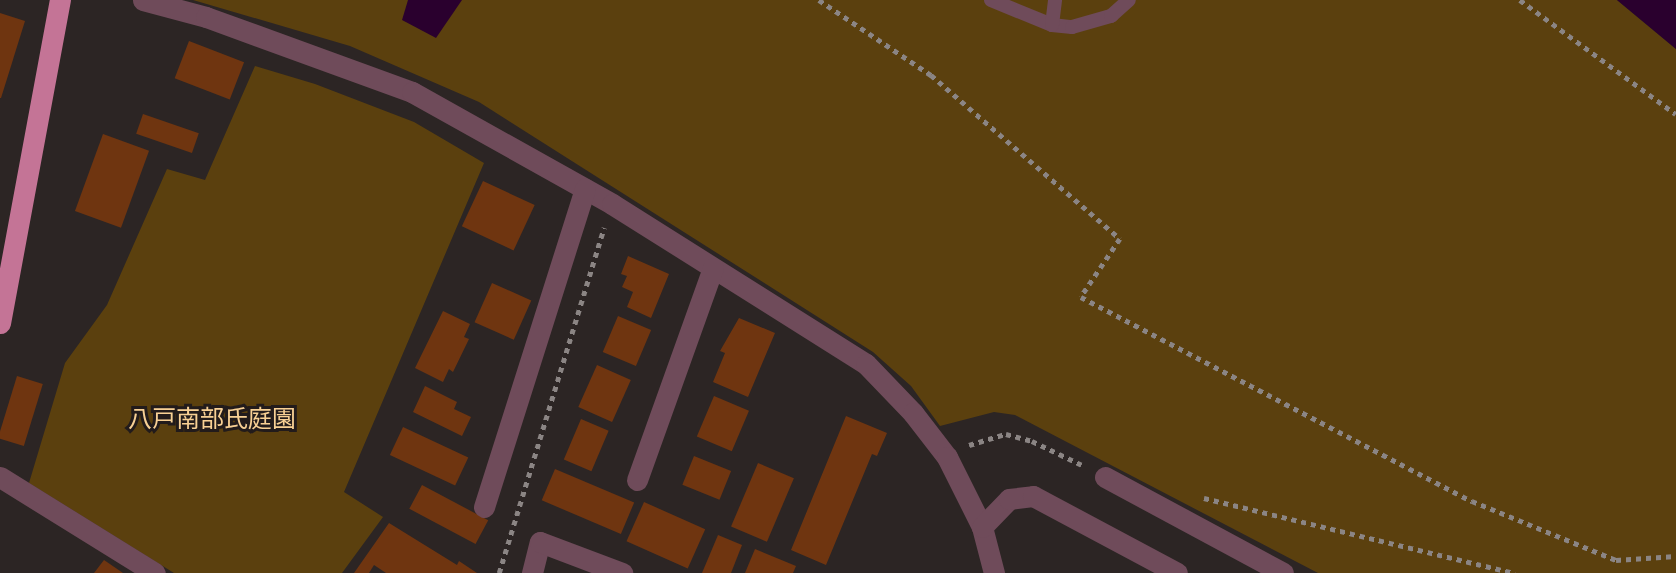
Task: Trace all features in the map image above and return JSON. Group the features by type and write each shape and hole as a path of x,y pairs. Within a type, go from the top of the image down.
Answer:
{"highway":[{"path":"0,323 60,0"}],"street":[{"path":"143,0 206,17 412,92 612,204 866,364 914,413 947,457 982,527 994,573"},
{"path":"484,507 585,189"},
{"path":"638,480 713,268"},
{"path":"0,477 155,573"},
{"path":"1105,477 1283,573"},
{"path":"982,527 1009,499 1033,496 1177,573"},
{"path":"532,573 540,542 622,573"}],"lane":[{"path":"991,0 1052,25 1092,23 1129,0"},
{"path":"1052,25 1055,0"}],"path":[{"path":"819,0 931,75 1120,240 1081,297 1472,501 1616,560 1676,556"},
{"path":"1520,0 1676,114"},
{"path":"499,573 612,204"},
{"path":"947,457 980,440 1006,434 1032,441 1105,477"},
{"path":"1201,497 1515,573"}],"green space":[{"path":"193,0 1617,0 1676,49 1676,573 1318,573 1015,415 994,412 940,426 911,386 873,352 479,102 350,46"},
{"name":"八戸南部氏庭園","path":"255,66 315,84 414,122 484,163 344,492 383,517 342,573 174,573 29,483 65,363 107,305 167,169 205,180"}],"shaded area":[{"path":"408,0 462,0 436,38 402,20"},
{"path":"1617,0 1676,0 1676,49"}],"building":[{"path":"0,13 25,21 1,98 0,98"},
{"path":"189,41 244,62 230,99 175,78"},
{"path":"143,114 199,133 192,153 136,134"},
{"path":"103,134 149,151 121,228 75,211"},
{"path":"483,181 535,205 514,250 462,226"},
{"path":"628,256 669,274 651,318 627,307 633,292 622,287 627,276 621,274"},
{"path":"492,283 531,300 514,340 475,322"},
{"path":"443,311 470,324 464,337 469,339 453,372 449,369 443,382 415,368"},
{"path":"618,316 651,330 636,366 603,352"},
{"path":"739,318 775,333 748,397 713,382 725,353 720,351"},
{"path":"597,365 631,380 612,422 578,407"},
{"path":"17,376 43,384 24,446 0,439"},
{"path":"425,386 457,402 454,409 471,417 462,436 413,412"},
{"path":"714,396 749,411 732,451 697,437"},
{"path":"846,416 887,433 877,456 872,454 826,565 791,550"},
{"path":"581,419 609,431 591,471 564,460"},
{"path":"403,427 468,457 455,486 390,455"},
{"path":"694,456 731,471 719,500 682,485"},
{"path":"758,463 794,478 767,542 731,527"},
{"path":"555,469 634,503 621,534 542,500"},
{"path":"422,485 488,520 476,544 409,509"},
{"path":"644,502 705,529 688,569 627,541"},
{"path":"389,523 457,565 459,561 477,573 386,573 374,565 369,573 354,573"},
{"path":"718,535 742,545 731,573 702,573"},
{"path":"755,549 796,566 793,573 745,573"},
{"path":"104,560 123,573 94,573"}]}
